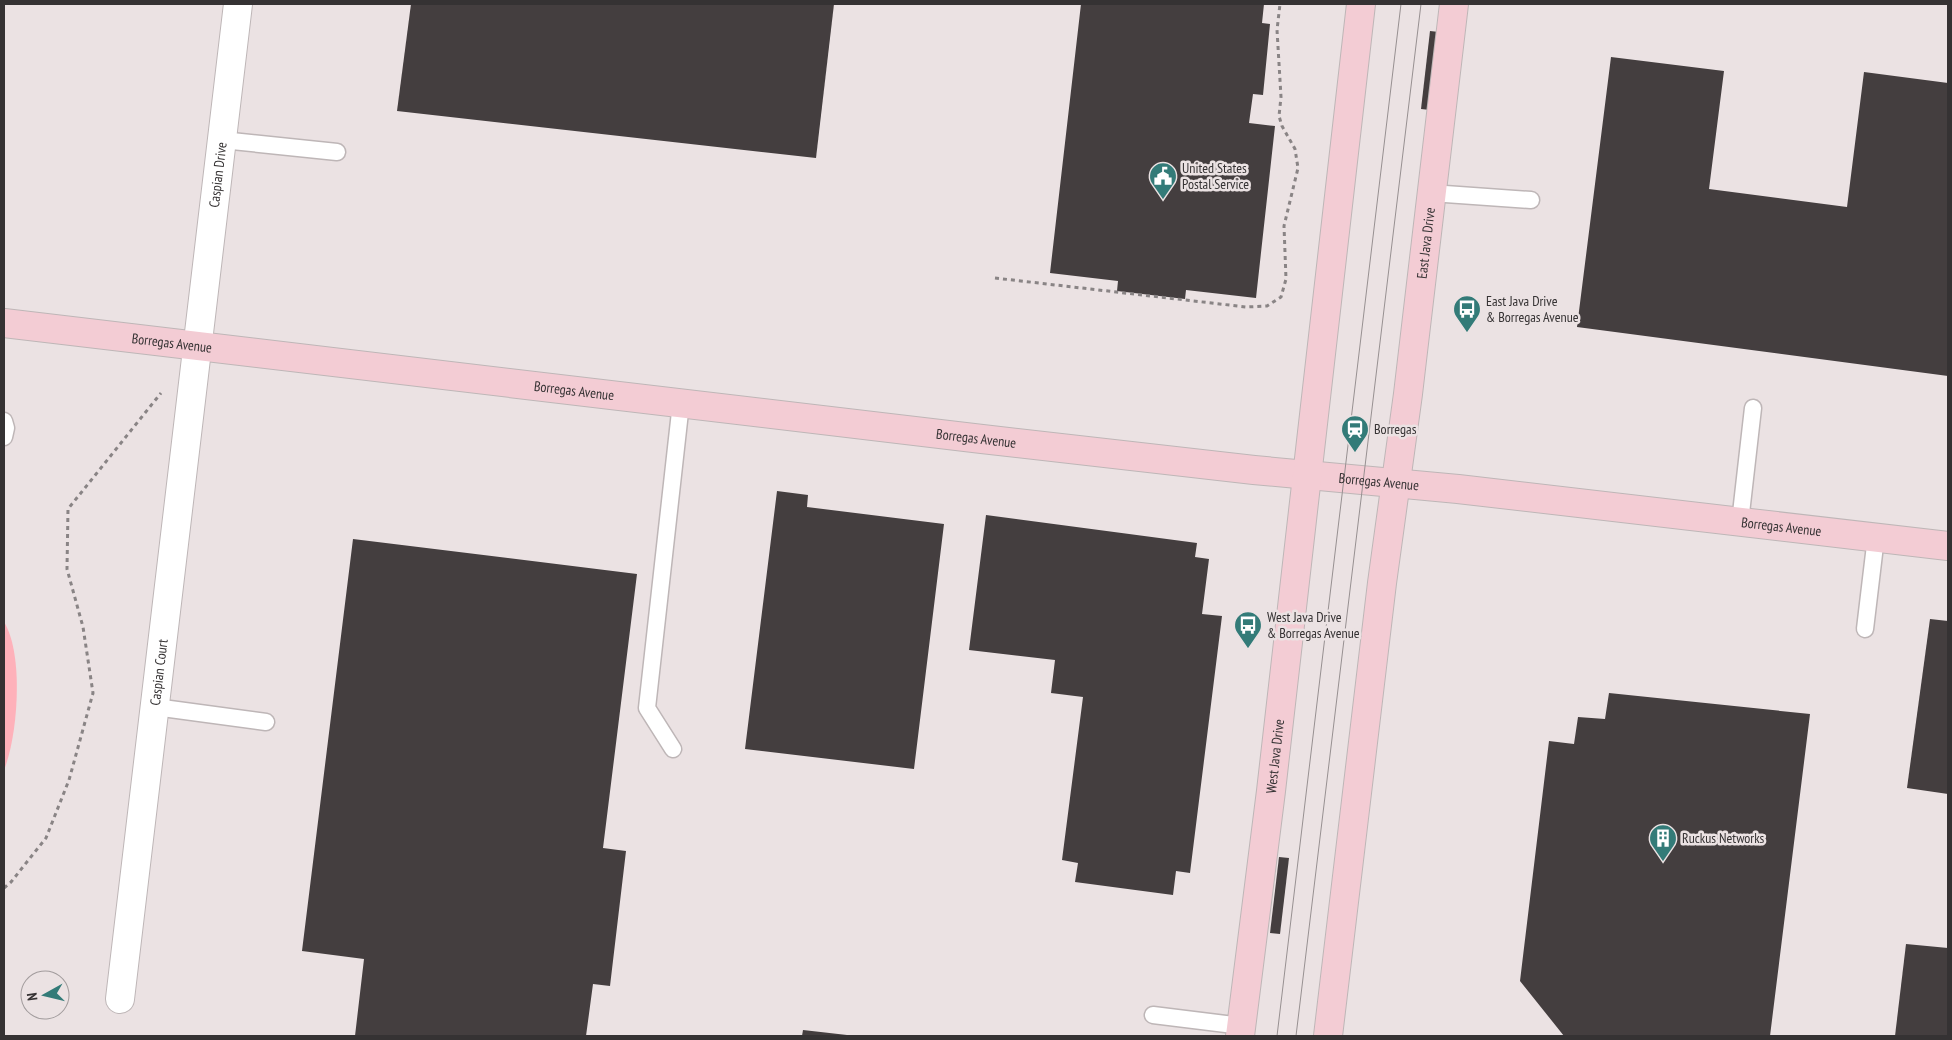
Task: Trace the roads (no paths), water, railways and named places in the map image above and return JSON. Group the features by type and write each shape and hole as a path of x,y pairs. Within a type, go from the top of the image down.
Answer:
{"main road":[{"path":"1307,475 1361,4"},
{"name":"East Java Drive","path":"1396,483 1454,4"},
{"name":"Borregas Avenue","path":"4,323 1307,475 1396,483 1948,546"},
{"name":"West Java Drive","path":"1241,1031 1307,475"},
{"path":"1328,1036 1396,483"}],"street":[{"name":"Caspian Drive","path":"199,346 238,4"},
{"name":"Caspian Court","path":"120,999 199,346"}],"lane":[{"path":"222,140 337,152"},
{"path":"1431,193 1531,200"},
{"path":"673,749 647,708 681,403"},
{"path":"1740,522 1753,408"},
{"path":"4,421 6,428 4,437"},
{"path":"1865,629 1876,537"},
{"path":"155,707 266,722"},
{"path":"1153,1015 1241,1031"}],"tram line":[{"path":"1277,1036 1401,4"},
{"path":"1296,1036 1421,4"}],"place":[{"name":"United States Postal Service","path":"1163,200"},
{"name":"East Java Drive & Borregas Avenue","path":"1467,333"},
{"name":"Borregas","path":"1355,453"},
{"name":"West Java Drive & Borregas Avenue","path":"1248,649"},
{"name":"Ruckus Networks","path":"1663,862"}]}
